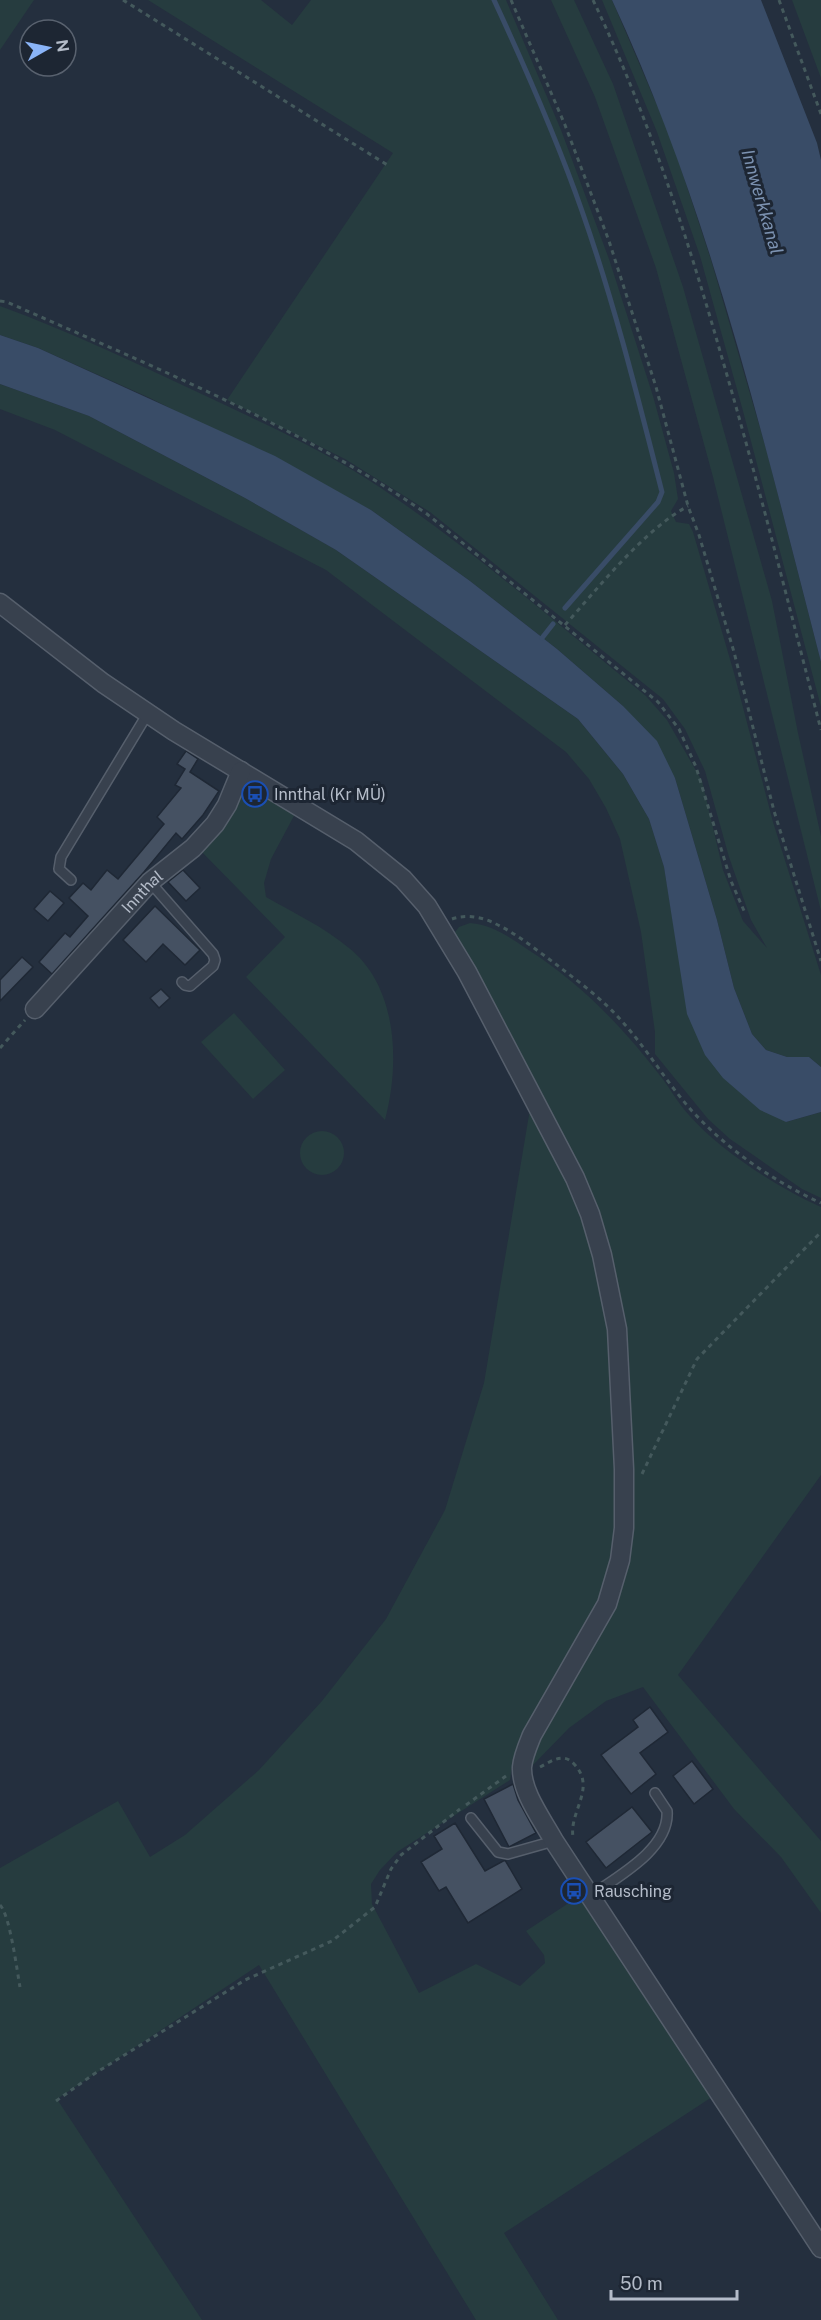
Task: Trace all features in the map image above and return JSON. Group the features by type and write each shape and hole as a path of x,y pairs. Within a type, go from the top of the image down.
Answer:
{"street":[{"path":"0,603 103,683 376,855 415,892 439,924 467,972 583,1195 602,1255 617,1329 624,1469 624,1528 620,1560 607,1604 532,1735 524,1758 522,1773 530,1796 554,1841 821,2248"},
{"name":"Innthal","path":"34,1009 150,882 193,848 215,824 227,805 241,771"}],"lane":[{"path":"71,880 59,869 61,857 148,713"},
{"path":"150,882 213,954 215,960 213,966 190,986 182,982"},
{"path":"590,1896 644,1857 665,1830 667,1811 655,1793"},
{"path":"471,1818 498,1852 508,1854 554,1841"}],"path":[{"path":"123,0 389,166"},
{"path":"511,0 565,125 609,241 656,387 688,506 734,651 774,811 821,961"},
{"path":"593,0 655,144 695,265 751,457 821,730"},
{"path":"779,0 821,114"},
{"path":"0,301 7,302 121,353 342,460 427,514 566,625 658,702 679,729 696,767 731,881 745,913"},
{"path":"566,625 644,540 688,506"},
{"path":"439,924 460,916 479,918 496,924 526,943 582,984 618,1017 692,1111 733,1149 787,1186 821,1203"},
{"path":"0,1048 34,1009"},
{"path":"639,1481 697,1359 821,1232"},
{"path":"56,2102 94,2074 245,1980 332,1941 375,1907 391,1869 401,1855 495,1782 513,1772 522,1773 557,1758 570,1760 579,1770 584,1790 572,1825 576,1848"},
{"path":"0,1905 7,1921 20,1987"}],"green space":[{"path":"0,0 34,0 22,18 18,18 18,24 0,50"},
{"path":"148,0 261,0 292,25 311,0 506,0 561,130 609,259 653,396 674,473 678,499 671,511 676,522 689,524 693,532 734,673 773,822 821,975 821,1067 809,1057 787,1057 766,1050 752,1034 734,988 717,920 675,778 623,706 557,649 470,581 371,510 150,398 38,348 0,335 0,306 105,349 274,429 318,451 381,488 516,589 646,696 667,720 702,781 723,870 743,921 767,948 751,920 729,857 705,771 685,729 663,699 430,512 345,459 227,400 393,153"},
{"path":"551,0 574,0 613,84 683,287 772,601 821,836 821,911 713,477 656,268 595,97"},
{"path":"602,0 612,0 671,138 711,260 767,452 821,662 821,707 700,256 657,132"},
{"path":"792,0 821,0 821,78"},
{"path":"0,384 89,416 245,498 336,550 578,719 623,774 649,819 664,867 678,952 786,1122 821,1112 821,1198 802,1189 730,1139 708,1119 655,1054 655,1032 641,932 620,839 589,779 566,752 326,570 55,430 0,409"},
{"path":"244,784 296,812 271,859 264,883 266,897 339,940 365,964 377,983 386,1005 393,1051 393,1075 385,1120 246,977 285,937 198,848"},
{"path":"470,923 486,926 514,940 582,990 644,1055 701,1128 732,1154 768,1179 821,1207 821,1475 678,1675 821,1841 821,1913 781,1857 734,1809 643,1687 606,1701 569,1728 533,1765 533,1750 627,1549 613,1268 494,1006 457,938 455,932 459,927"},
{"path":"234,1013 285,1070 253,1099 201,1042"},
{"path":"530,1109 556,1157 577,1204 595,1259 607,1317 615,1404 617,1533 600,1603 526,1729 512,1766 510,1780 397,1852 380,1870 371,1884 372,1904 419,1993 476,1964 520,1986 545,1963 544,1955 526,1931 581,1895 712,2097 504,2233 558,2320 476,2320 259,1965 57,2099 202,2320 0,2320 0,1868 118,1801 150,1857 185,1835 259,1770 322,1701 386,1619 445,1510 484,1383"},
{"path":"322,1131 331,1132 338,1137 343,1144 343,1162 338,1169 331,1174 322,1175 313,1174 306,1169 301,1162 300,1153 301,1144 306,1137 313,1132"}],"water":[{"name":"Innwerkkanal","path":"612,0 761,0 817,143 821,160 821,662 755,409 706,243 647,80"},
{"path":"0,335 38,348 275,456 371,510 470,581 557,649 623,706 657,741 675,778 717,920 734,988 752,1034 766,1050 787,1057 809,1057 821,1067 821,1112 786,1122 760,1110 723,1078 705,1055 687,1014 664,867 649,819 623,774 578,719 336,550 245,498 89,416 0,384"}],"building":[{"path":"186,751 198,759 190,772 219,791 203,815 182,839 176,833 52,974 39,962 65,933 70,937 88,916 69,898 83,883 91,890 107,870 118,879 164,824 157,817 181,788 175,785 185,769 177,764"},
{"path":"183,870 200,888 186,901 168,882"},
{"path":"50,891 64,903 48,921 34,909"},
{"path":"155,906 200,950 185,965 163,944 146,962 123,940"},
{"path":"22,957 33,967 0,1001 0,980"},
{"path":"161,989 170,998 159,1008 150,998"},
{"path":"650,1707 668,1732 640,1753 656,1774 631,1794 601,1755 638,1727 633,1720"},
{"path":"692,1761 713,1789 694,1804 673,1776"},
{"path":"513,1784 518,1800 536,1833 509,1847 484,1799"},
{"path":"632,1807 652,1832 606,1868 586,1842"},
{"path":"455,1823 485,1871 505,1860 522,1889 468,1923 446,1887 439,1891 421,1862 442,1849 434,1836"}],"waterway":[{"path":"494,0 541,104 594,245 635,386 662,492 658,502 565,608"},
{"path":"542,638 553,624"}],"place":[{"name":"Innthal (Kr MÜ)","path":"255,794"},
{"name":"Rausching","path":"574,1891"}]}
